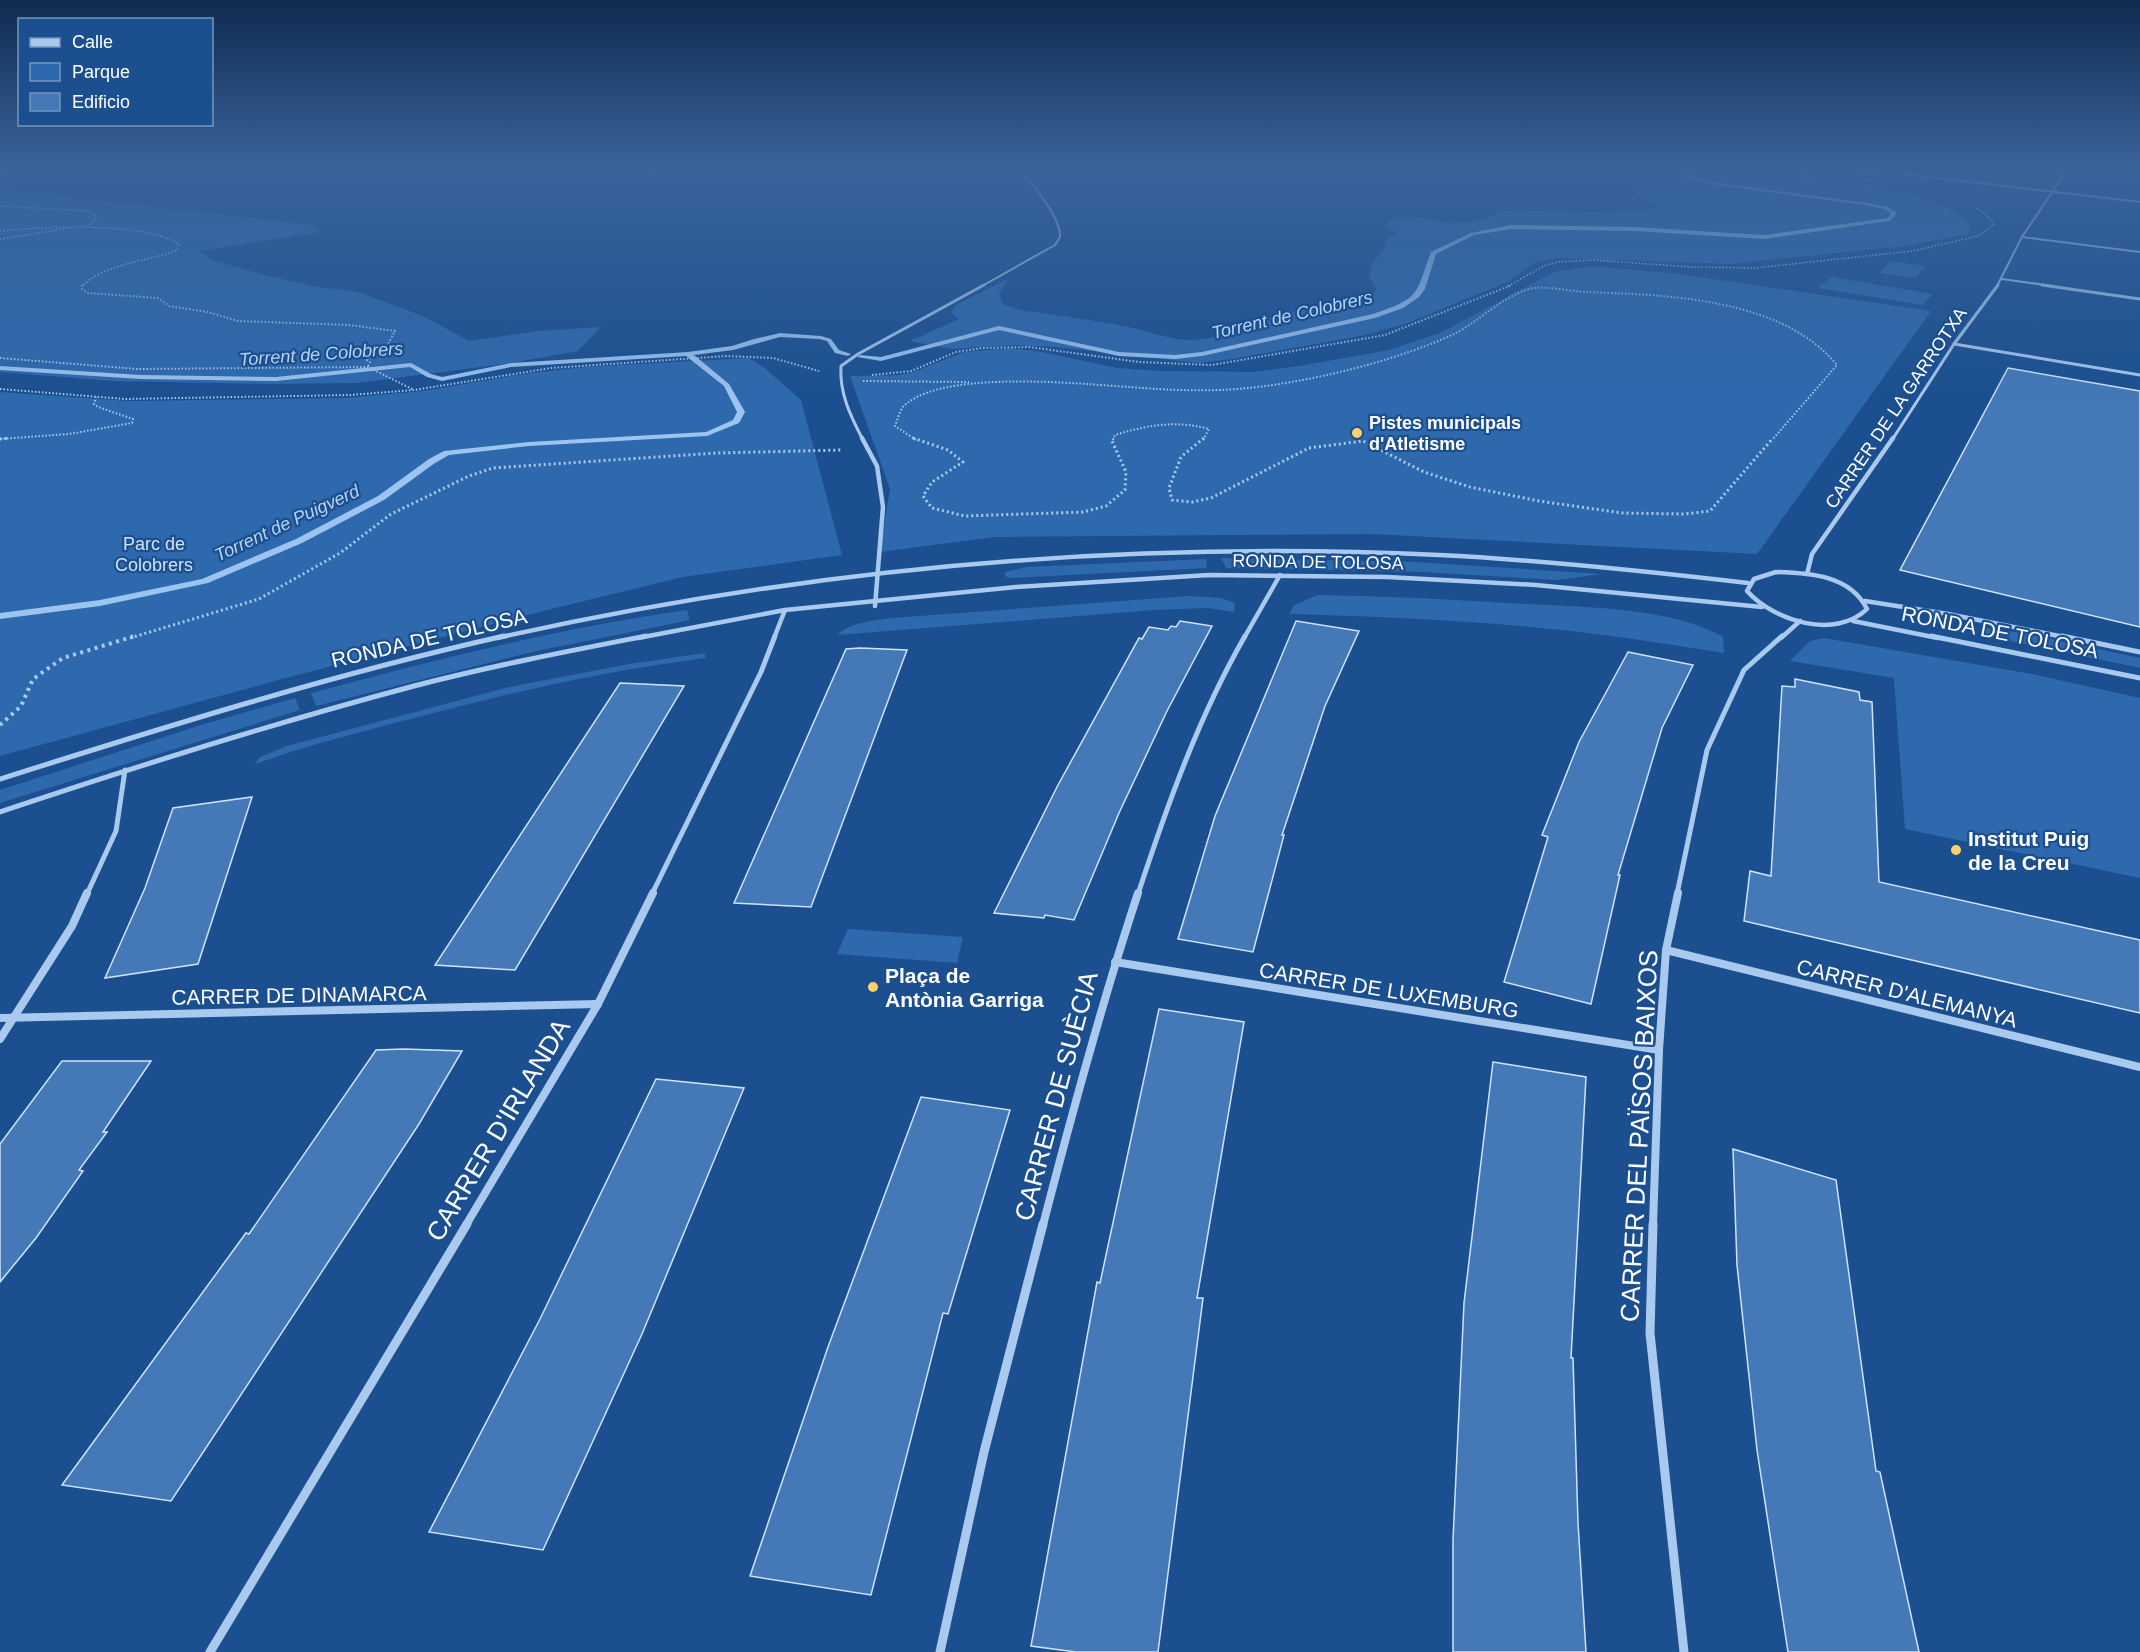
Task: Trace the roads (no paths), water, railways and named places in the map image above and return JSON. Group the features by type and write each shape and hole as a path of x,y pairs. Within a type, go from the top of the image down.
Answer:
{"street":[{"path":"874,603 883,507 877,466 848,411 841,381 841,366 858,354 1048,250 1054,244"},
{"name":"CARRER DE LA GARROTXA","path":"1808,574 1812,554 1906,420 1954,344 2002,279 2019,244"},
{"path":"2078,244 2140,252"},
{"path":"2002,279 2140,299"},
{"path":"1954,344 2140,375"},
{"name":"RONDA DE TOLOSA","path":"0,779 297,687 504,636 694,598 877,573 1056,558 1197,551 1339,552 1540,561 1748,583"},
{"path":"1762,607 1751,598 1747,591 1748,583 1763,574 1791,572 1808,574 1843,585 1865,601 1867,609 1863,616 1853,621"},
{"name":"RONDA DE TOLOSA","path":"0,812 125,770 415,686 554,654 785,610 1039,585 1209,575 1280,575 1387,577 1536,585 1762,607 1800,621 1820,624 1853,621 2140,678"},
{"name":"CARRER DE SUÈCIA","path":"940,1652 984,1452 1080,1083 1115,962 1174,786 1228,666 1280,575"},
{"name":"RONDA DE TOLOSA","path":"1865,601 1948,614 2140,652"},
{"name":"CARRER D'IRLANDA","path":"210,1652 598,1004 761,672 785,610"},
{"name":"CARRER DEL PAÏSOS BAIXOS","path":"1684,1652 1650,1333 1659,1050 1666,950 1707,750 1744,670 1800,621"},
{"path":"0,1039 72,926 116,831 125,770"},
{"name":"CARRER D'ALEMANYA","path":"1666,950 2140,1067"},
{"name":"CARRER DE LUXEMBURG","path":"1115,962 1659,1050"},
{"name":"CARRER DE DINAMARCA","path":"0,1018 598,1004"}],"waterway":[{"name":"Torrent de Colobrers","path":"860,357 881,359 999,328 1119,354 1175,357 1202,354 1375,316 1401,306 1410,302 1422,289 1433,253 1452,244"},
{"name":"Torrent de Colobrers","path":"688,354 733,348 780,335 819,337 829,340 837,352 848,354"},
{"name":"Torrent de Colobrers","path":"0,368 141,377 276,379 411,365 429,376 442,379 511,365 688,354"},
{"name":"Torrent de Puigverd","path":"0,616 100,603 205,581 299,541 381,498 432,461 447,453 529,444 707,434 736,421 741,412 727,385 688,354"}],"place":[{"name":"Pistes municipals d'Atletisme","path":"1357,433"},
{"name":"Institut Puig de la Creu","path":"1956,850"},
{"name":"Plaça de Antònia Garriga","path":"873,987"}],"park label":[{"name":"Parc de Colobrers","path":"154,554"}]}
